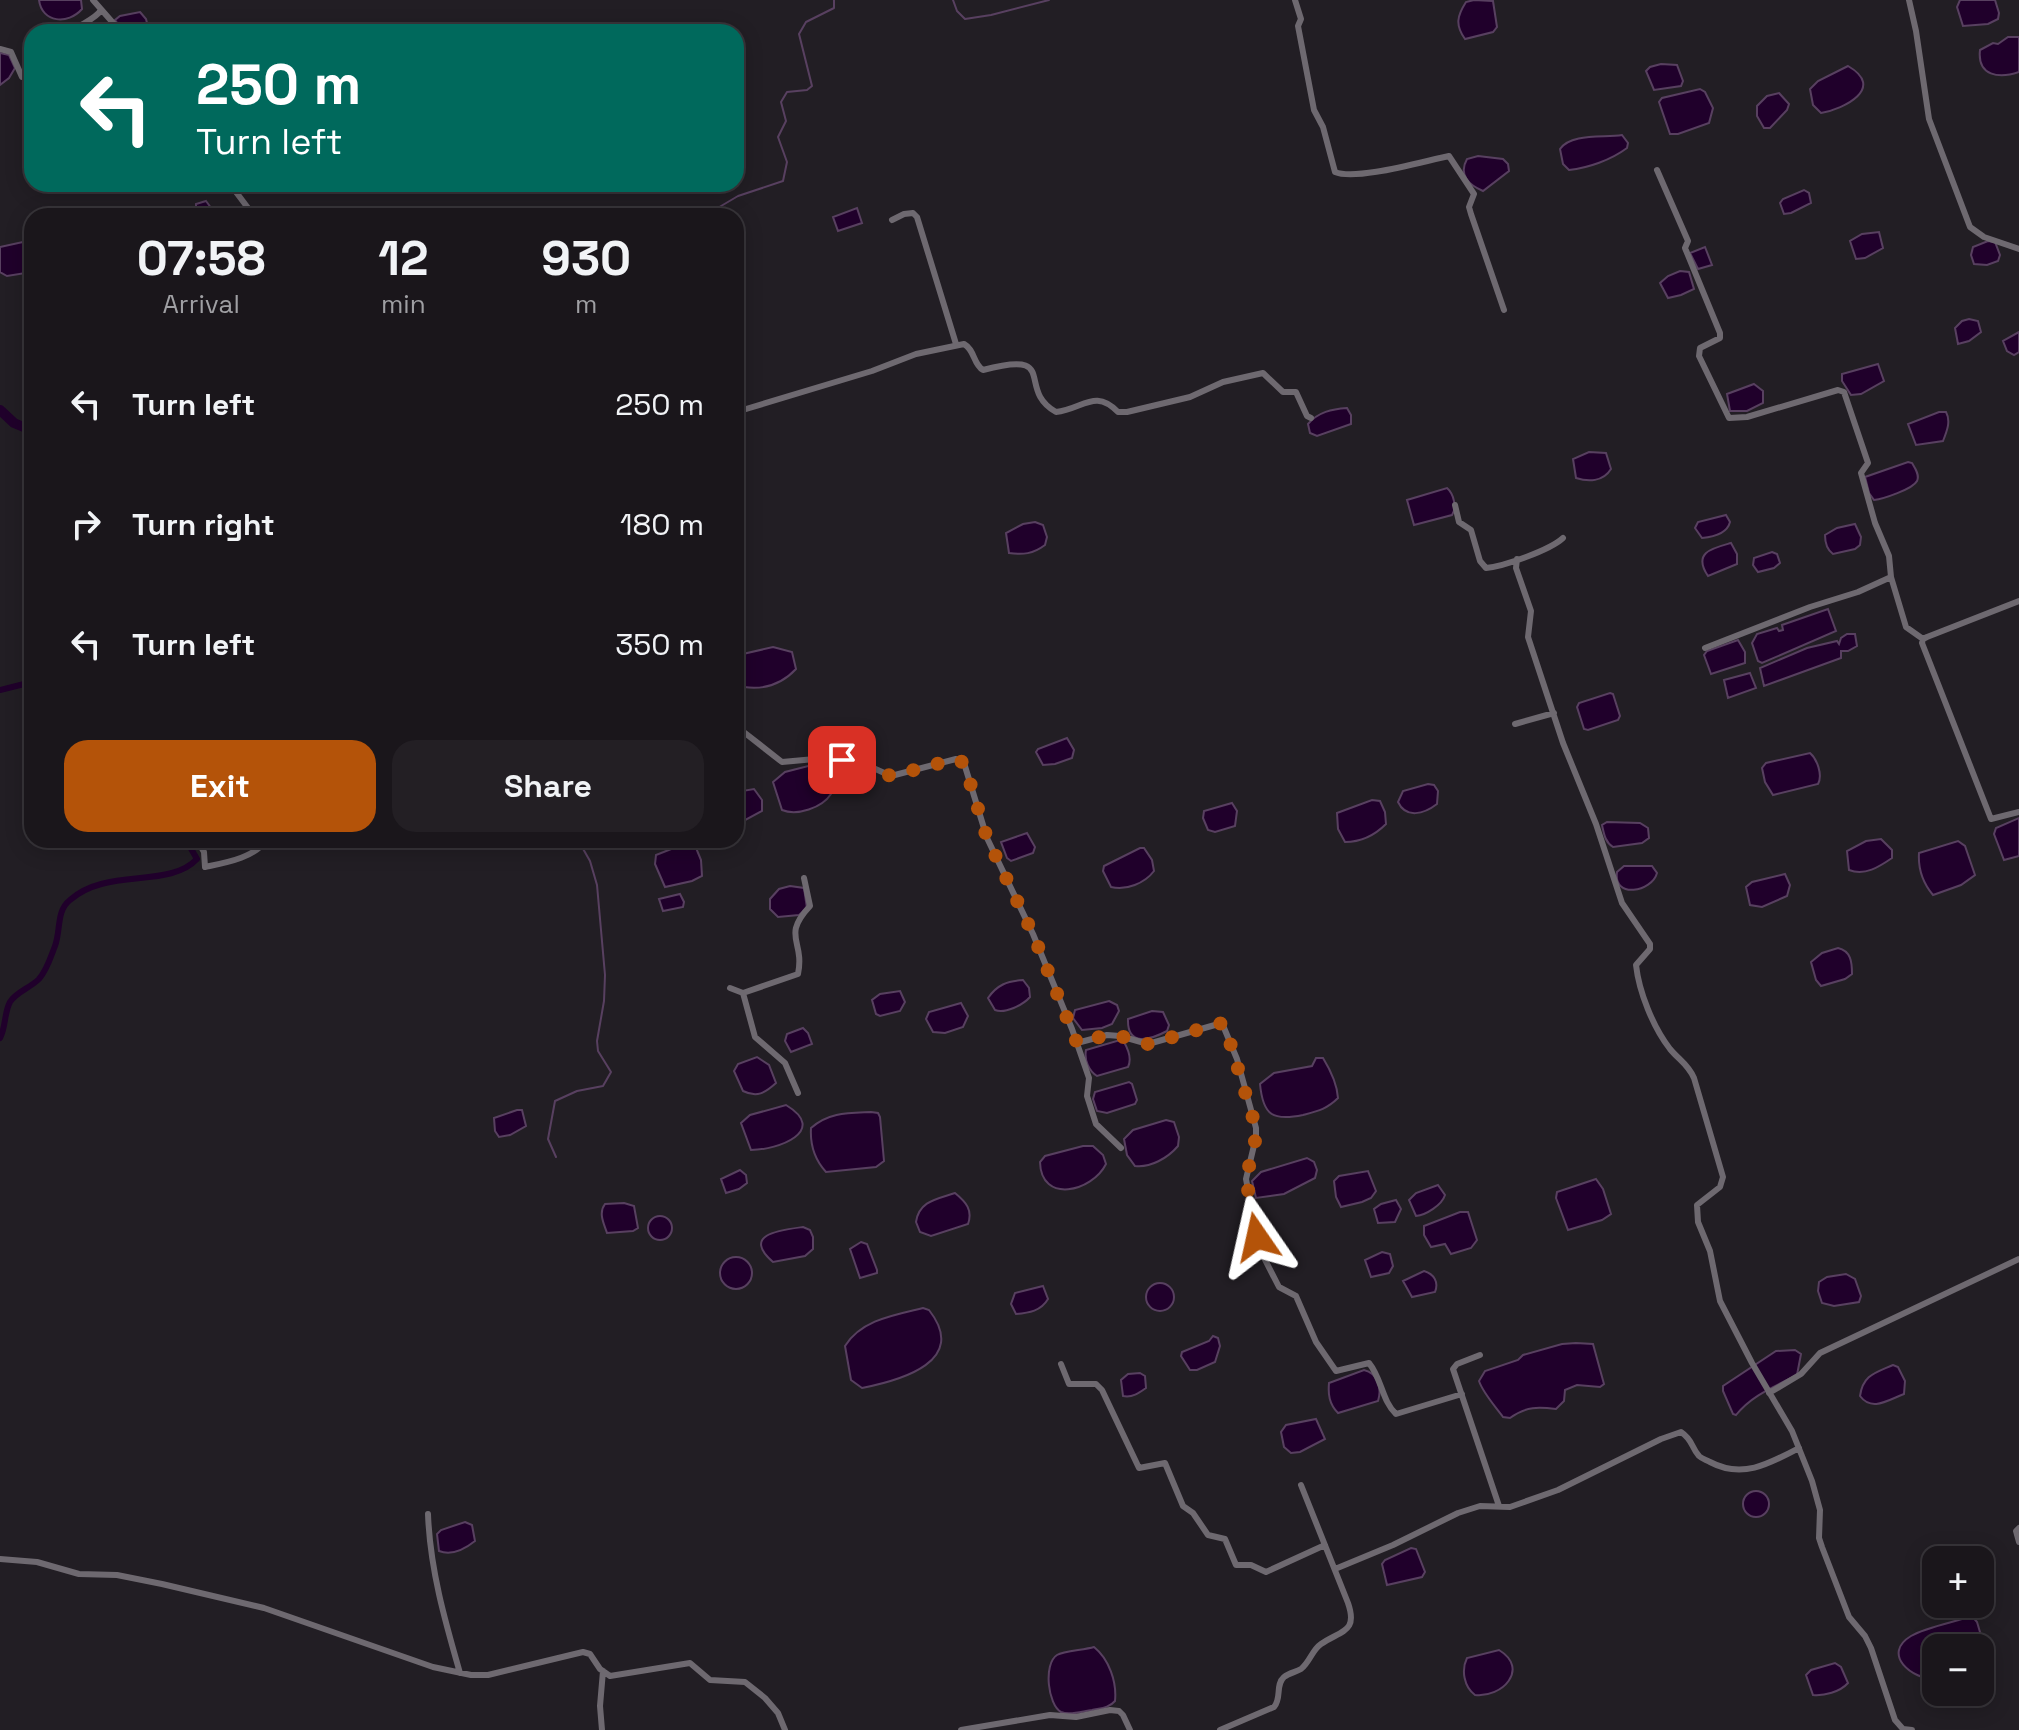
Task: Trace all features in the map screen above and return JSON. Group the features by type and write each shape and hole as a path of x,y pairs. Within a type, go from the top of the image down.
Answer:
{"street":[{"path":"93,0 114,24"},
{"path":"1295,0 1301,19 1298,26 1311,98 1323,127 1335,172 1378,172 1449,156 1474,194 1469,207 1504,310"},
{"path":"1909,0 1929,119 1970,227 1984,237 2019,249"},
{"path":"82,24 97,17 101,10"},
{"path":"0,49 11,52 24,77"},
{"path":"1657,170 1688,241 1685,248 1720,333 1720,338 1700,348 1699,356 1729,418 1747,417 1832,392 1844,392 1868,463 1861,473 1875,523 1889,556 1891,577 1906,627 1923,639"},
{"path":"892,220 913,213 917,217 956,344"},
{"path":"744,410 872,371 916,354 964,344 970,347 978,367 983,370 1011,363 1024,363 1031,367 1044,402 1056,412 1098,399 1106,400 1118,412 1127,412 1190,397 1223,382 1263,373 1283,392 1296,392 1307,416 1311,418"},
{"path":"1455,505 1459,522 1471,530 1486,568 1552,548 1563,538"},
{"path":"1517,559 1516,568 1531,611 1528,637 1574,773 1596,824 1622,903 1650,944 1650,949 1636,968 1662,1038 1690,1068 1723,1177 1720,1187 1697,1205 1698,1222 1710,1251 1720,1301 1792,1431 1820,1510 1819,1538 1849,1617 1871,1648 1895,1720 1903,1729 1912,1730"},
{"path":"1705,648 1891,577"},
{"path":"1923,639 2019,601"},
{"path":"1923,639 1929,665 1991,819 2019,812"},
{"path":"1515,724 1554,713"},
{"path":"744,732 782,762 815,759 860,762 891,776 956,759 964,763 987,838 1033,934 1077,1043 1089,1078 1087,1096 1096,1124 1121,1148"},
{"path":"202,848 205,867 239,858 260,848"},
{"path":"730,988 743,993 798,974 799,957 794,927 811,901 804,878"},
{"path":"743,993 755,1037 785,1063 798,1093"},
{"path":"1077,1043 1107,1035 1148,1044 1222,1023 1237,1059 1256,1128 1246,1179 1259,1248 1279,1287 1296,1296 1329,1364 1336,1371 1369,1363 1377,1374 1388,1406 1396,1414 1462,1394"},
{"path":"1769,1393 1801,1374 1820,1353 2019,1259"},
{"path":"1480,1355 1457,1364 1453,1369 1499,1506"},
{"path":"1061,1364 1069,1384 1096,1384 1102,1390 1139,1468 1165,1463 1183,1506 1193,1513 1208,1535 1225,1539 1236,1565 1251,1565 1266,1572 1325,1545"},
{"path":"1335,1569 1458,1513 1480,1506 1523,1504 1681,1432 1690,1438 1699,1456 1721,1467 1742,1472 1799,1448"},
{"path":"1220,1730 1274,1707 1278,1702 1280,1681 1302,1668 1320,1644 1345,1631 1351,1624 1353,1616 1301,1485"},
{"path":"428,1514 440,1603 460,1673"},
{"path":"2019,1528 2016,1531 2019,1542"},
{"path":"0,1559 37,1562 79,1574 132,1578 264,1608 433,1667 460,1673 488,1675 583,1652 590,1654 610,1676 690,1663 710,1680 745,1682 772,1705 785,1730"},
{"path":"602,1730 600,1706 603,1671"},
{"path":"961,1730 1050,1715 1076,1717 1110,1710 1123,1715 1130,1730"}],"shaded area":[{"path":"39,0 81,0 82,9 70,18 56,19 45,13"},
{"path":"1960,0 1995,0 1998,19 1988,24 1963,26 1957,7"},
{"path":"1493,1 1497,27 1493,32 1465,39 1459,16 1466,2"},
{"path":"140,12 147,24 118,24 115,20"},
{"path":"2008,37 2019,37 2019,72 2004,75 1991,73 1982,65 1980,50"},
{"path":"0,53 9,55 15,68 0,85"},
{"path":"1661,64 1677,65 1683,81 1681,86 1654,90 1646,71"},
{"path":"1848,66 1859,74 1862,89 1850,102 1821,113 1813,105 1810,89 1818,81"},
{"path":"1700,89 1705,92 1713,108 1709,123 1670,134 1659,102 1662,98"},
{"path":"1779,93 1789,104 1787,110 1770,128 1764,128 1757,116 1757,106 1767,96"},
{"path":"1622,135 1628,143 1627,148 1614,156 1576,169 1569,170 1563,164 1560,149 1572,140"},
{"path":"1478,156 1503,159 1509,171 1483,191 1473,186 1464,175 1467,159"},
{"path":"1804,190 1809,193 1811,203 1784,214 1780,203 1783,199"},
{"path":"206,201 211,208 184,208 196,207 196,204"},
{"path":"857,208 862,223 838,231 833,217"},
{"path":"1879,232 1883,248 1865,258 1856,259 1850,241 1862,234"},
{"path":"1988,241 1995,242 2000,255 1998,261 1987,265 1974,264 1971,255 1973,247"},
{"path":"24,242 24,273 7,276 0,272 0,247"},
{"path":"1705,247 1712,265 1698,269 1690,253"},
{"path":"1680,271 1689,272 1694,289 1668,298 1660,283"},
{"path":"1969,319 1978,321 1981,332 1969,341 1958,344 1955,328"},
{"path":"2019,332 2019,352 2014,355 2007,351 2003,341"},
{"path":"1878,364 1884,381 1861,394 1851,395 1842,381 1842,374"},
{"path":"1754,384 1763,391 1763,403 1747,411 1730,411 1727,394"},
{"path":"1347,408 1351,424 1317,436 1310,433 1308,424 1316,417 1331,410"},
{"path":"1946,412 1948,419 1943,441 1916,445 1908,424"},
{"path":"1589,452 1606,453 1611,469 1595,480 1576,478 1573,459"},
{"path":"1912,463 1918,474 1914,484 1874,500 1865,477"},
{"path":"1447,488 1454,501 1452,515 1414,525 1407,500"},
{"path":"1726,515 1730,522 1719,534 1702,538 1695,528 1698,522"},
{"path":"1035,522 1043,525 1047,537 1045,545 1028,553 1009,553 1006,533"},
{"path":"1855,524 1861,537 1860,545 1833,554 1826,545 1825,535 1837,528"},
{"path":"1731,543 1737,554 1737,564 1708,576 1702,561 1704,556 1712,549"},
{"path":"1772,552 1777,554 1780,563 1758,572 1753,565 1754,558"},
{"path":"1828,609 1836,631 1762,663 1758,661 1752,643 1757,634 1777,628 1783,630 1782,625"},
{"path":"1847,634 1855,634 1857,646 1841,651 1841,658 1764,686 1760,668 1807,648 1837,641 1839,644"},
{"path":"1738,640 1745,652 1745,663 1711,674 1704,655 1707,651"},
{"path":"773,647 792,652 796,669 773,685 744,687 744,654"},
{"path":"1750,673 1756,688 1728,698 1724,680"},
{"path":"1610,693 1620,716 1618,720 1584,729 1577,707 1579,703"},
{"path":"1067,738 1074,750 1072,758 1043,765 1036,752 1038,749"},
{"path":"1810,753 1818,767 1818,784 1773,795 1765,782 1762,768 1766,763"},
{"path":"816,764 821,766 831,794 809,810 782,810 773,782 785,772"},
{"path":"1434,785 1438,791 1437,804 1416,813 1401,807 1398,802 1403,791"},
{"path":"754,789 762,800 762,811 744,821 744,791"},
{"path":"1372,800 1380,801 1386,824 1367,837 1345,842 1338,829 1337,813"},
{"path":"1232,803 1237,811 1235,826 1215,832 1208,830 1203,818 1204,811"},
{"path":"2019,818 2019,856 2004,860 1994,834 1996,828"},
{"path":"1607,822 1640,823 1648,828 1649,838 1642,843 1613,847 1603,832 1602,825"},
{"path":"1027,833 1035,847 1033,853 1011,861 1001,842"},
{"path":"1881,839 1892,850 1892,858 1866,871 1849,870 1847,851 1866,841"},
{"path":"1958,841 1965,846 1975,875 1961,885 1933,895 1922,875 1919,853"},
{"path":"674,848 696,848 702,876 665,887 655,864 656,855"},
{"path":"1144,848 1152,860 1154,871 1135,885 1111,887 1103,871 1104,866"},
{"path":"1624,866 1652,866 1657,873 1648,885 1627,889 1617,881 1617,872"},
{"path":"1785,874 1790,885 1787,896 1762,907 1750,905 1746,887 1752,882"},
{"path":"790,886 804,888 807,908 799,915 778,917 770,909 770,899 779,889"},
{"path":"680,894 683,907 663,911 659,899"},
{"path":"1838,948 1848,954 1852,974 1821,986 1811,962 1822,953"},
{"path":"1023,980 1029,988 1030,997 1014,1008 995,1010 988,998 991,994 1003,984"},
{"path":"900,991 905,1002 900,1011 880,1016 876,1014 872,1000 880,994"},
{"path":"1109,1001 1117,1005 1119,1011 1112,1024 1082,1030 1073,1018 1075,1010"},
{"path":"961,1003 968,1016 963,1027 945,1033 933,1032 926,1019 929,1012"},
{"path":"1152,1011 1163,1012 1169,1025 1167,1031 1147,1039 1131,1034 1128,1019"},
{"path":"803,1028 812,1044 791,1052 785,1041 787,1034"},
{"path":"1120,1040 1128,1051 1128,1067 1097,1076 1088,1065 1086,1050"},
{"path":"757,1057 769,1065 776,1083 764,1092 753,1094 743,1091 734,1071 738,1064"},
{"path":"1316,1058 1323,1058 1329,1068 1338,1098 1322,1109 1303,1115 1284,1117 1271,1114 1261,1095 1260,1084 1274,1073 1312,1066"},
{"path":"1129,1082 1137,1100 1135,1104 1107,1113 1097,1111 1093,1099 1095,1092"},
{"path":"786,1105 798,1114 801,1131 785,1143 751,1150 741,1123 750,1115"},
{"path":"522,1110 526,1126 499,1137 494,1118"},
{"path":"878,1113 880,1117 884,1161 876,1167 826,1172 814,1152 811,1128 832,1116"},
{"path":"1166,1120 1174,1122 1179,1137 1178,1146 1158,1161 1135,1166 1127,1155 1124,1139 1133,1130"},
{"path":"1093,1146 1103,1155 1106,1164 1099,1174 1079,1187 1058,1188 1049,1184 1040,1162 1045,1156"},
{"path":"1307,1158 1314,1162 1317,1170 1315,1178 1284,1194 1256,1198 1252,1181 1261,1172"},
{"path":"740,1170 746,1175 747,1183 726,1193 721,1179"},
{"path":"1368,1171 1376,1191 1371,1198 1341,1207 1334,1181 1339,1176"},
{"path":"1596,1179 1603,1189 1611,1214 1602,1220 1568,1230 1556,1198 1557,1192"},
{"path":"1438,1185 1445,1195 1441,1202 1416,1216 1409,1200 1416,1193"},
{"path":"955,1193 968,1207 968,1224 931,1236 920,1232 916,1222 921,1209 930,1202"},
{"path":"1396,1200 1401,1209 1395,1222 1378,1223 1374,1209"},
{"path":"605,1204 634,1206 638,1228 607,1233 602,1218 603,1207"},
{"path":"1460,1212 1468,1212 1477,1240 1471,1248 1451,1254 1445,1244 1431,1247 1424,1235 1424,1226"},
{"path":"660,1216 669,1219 672,1228 669,1237 660,1240 651,1237 648,1228 651,1219"},
{"path":"803,1227 810,1230 813,1237 813,1249 805,1256 773,1262 764,1253 761,1245 768,1235"},
{"path":"861,1242 867,1244 877,1273 860,1278 850,1249"},
{"path":"1382,1252 1390,1254 1393,1266 1389,1273 1371,1277 1365,1260"},
{"path":"736,1257 747,1262 752,1273 747,1284 736,1289 725,1284 720,1273 725,1262"},
{"path":"1424,1271 1435,1279 1435,1292 1412,1297 1403,1281"},
{"path":"1846,1274 1855,1279 1861,1296 1859,1302 1834,1306 1822,1303 1819,1282 1827,1277"},
{"path":"1160,1283 1170,1287 1174,1297 1170,1307 1160,1311 1150,1307 1146,1297 1150,1287"},
{"path":"1043,1286 1048,1299 1045,1303 1034,1311 1016,1314 1011,1304 1015,1293"},
{"path":"923,1308 929,1310 939,1328 941,1343 936,1355 926,1365 895,1380 862,1388 851,1380 845,1346 852,1337 869,1324"},
{"path":"1213,1336 1218,1338 1220,1346 1215,1362 1190,1370 1181,1356 1182,1352 1209,1341"},
{"path":"1576,1343 1593,1344 1604,1384 1600,1387 1577,1385 1565,1390 1564,1401 1556,1409 1533,1408 1510,1418 1503,1417 1481,1386 1479,1381 1485,1371 1518,1360 1523,1355"},
{"path":"1795,1350 1801,1354 1797,1375 1764,1392 1736,1415 1733,1414 1723,1386 1776,1351"},
{"path":"1893,1365 1898,1367 1905,1381 1904,1394 1875,1404 1865,1401 1860,1396 1867,1379"},
{"path":"1364,1370 1373,1374 1378,1382 1378,1401 1338,1413 1330,1399 1329,1383"},
{"path":"1128,1374 1145,1376 1146,1388 1132,1396 1123,1396 1121,1380"},
{"path":"1316,1419 1325,1439 1300,1452 1291,1453 1284,1447 1281,1432 1286,1425"},
{"path":"1756,1491 1765,1495 1769,1504 1765,1513 1756,1517 1747,1513 1743,1504 1747,1495"},
{"path":"465,1522 472,1525 475,1541 458,1551 439,1551 437,1534"},
{"path":"1411,1548 1416,1549 1425,1572 1422,1577 1387,1585 1382,1564"},
{"path":"1974,1618 1981,1634 1922,1634 1922,1676 1903,1665 1899,1650 1911,1636 1932,1627"},
{"path":"1094,1647 1111,1671 1115,1701 1102,1708 1061,1712 1050,1693 1049,1675 1053,1660 1060,1654"},
{"path":"1499,1650 1512,1665 1509,1681 1494,1692 1475,1695 1468,1688 1465,1678 1467,1658"},
{"path":"1835,1663 1841,1667 1848,1683 1832,1693 1813,1695 1806,1675 1811,1670"}],"waterway":[{"path":"718,208 738,196 783,181 787,162 778,137 786,121 781,102 787,92 807,90 812,86 799,34 806,22 834,8 834,0"},
{"path":"953,0 957,11 965,19 1049,0"},
{"path":"0,410 14,423 24,427"},
{"path":"0,690 24,684"},
{"path":"0,1038 10,1002 39,979 47,967 57,940 61,915 70,900 102,884 185,868 197,859 191,848"},
{"path":"556,1157 548,1139 555,1101 577,1091 603,1086 611,1072 598,1051 605,975 597,885 583,848"}],"route":[{"path":"842,760 868,764 891,776 956,759 964,763 987,838 1033,934 1077,1043 1107,1035 1148,1044 1207,1026 1222,1023 1225,1026 1256,1128 1246,1179 1257,1237"}]}
